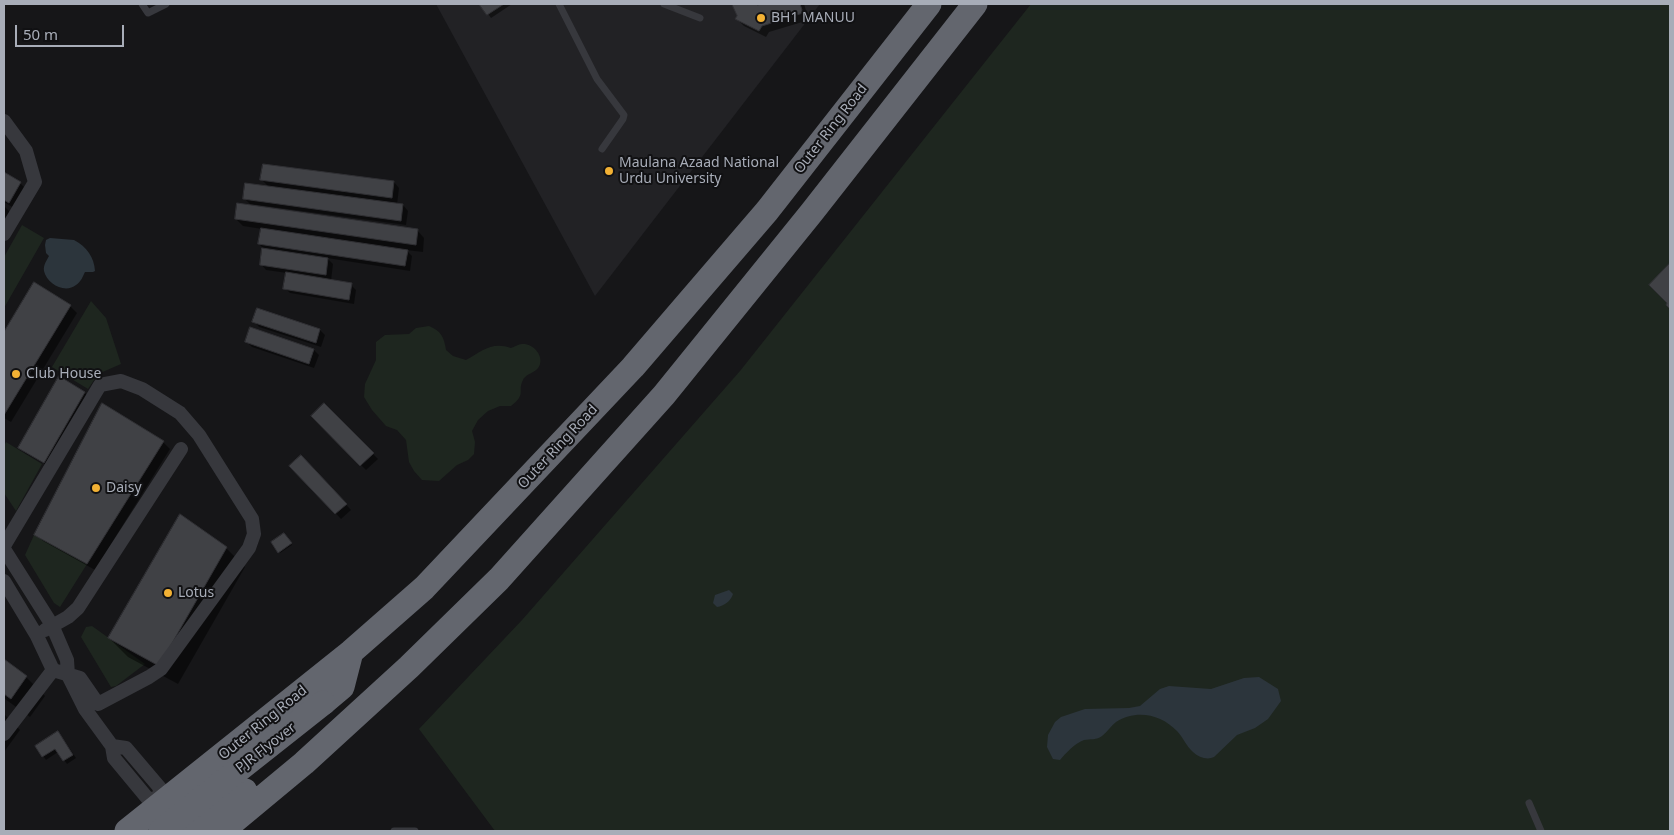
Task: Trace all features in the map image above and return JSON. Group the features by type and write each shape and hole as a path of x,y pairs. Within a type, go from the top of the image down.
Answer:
{"highway":[{"name":"Outer Ring Road","path":"127,831 351,652 424,588 640,359 767,211 929,4"},
{"path":"222,831 304,763 456,622 499,579 664,395 812,212 975,4"},
{"name":"PJR Flyover","path":"194,831 249,788 329,709 342,687 351,652"},
{"name":"PJR Flyover","path":"161,831 329,709 359,693 390,684"}],"street":[{"path":"4,122 26,151 35,182 4,234"},
{"path":"4,581 37,636 53,670 68,675 80,678 98,704 161,669 249,548 254,534 252,519 199,435 180,414 142,389 121,381 100,386 4,547 52,626 67,660 68,675 85,709 112,746"},
{"path":"37,636 68,618 78,608 181,449"},
{"path":"4,734 53,670"}],"lane":[{"path":"142,4 148,13 166,4"},
{"path":"559,4 597,80 624,115 602,149"},
{"path":"664,4 700,18"},
{"path":"1529,803 1541,831"},
{"path":"394,831 415,831"}],"shaded area":[{"name":"Maulana Azaad National Urdu University","path":"436,4 820,4 595,296"},
{"path":"1031,4 1670,4 1670,831 495,831 419,729 522,620 740,371"},
{"path":"22,225 44,238 4,308 4,257"},
{"path":"50,238 74,240 79,243 91,257 95,271 85,272 82,279 72,288 62,288 53,284 44,271 45,263 49,256 46,253 45,245 46,240"},
{"path":"91,301 106,318 121,364 98,374 88,389 52,367"},
{"path":"429,326 441,335 446,350 453,356 466,360 482,350 493,346 511,348 522,344 533,347 540,357 540,364 537,370 523,380 520,395 516,402 511,406 500,406 488,411 478,420 472,431 475,442 474,454 468,460 457,465 439,481 422,480 409,462 406,440 397,430 386,426 364,397 365,384 376,360 376,342 385,335 409,334 416,328"},
{"path":"6,442 42,464 16,511 4,493 4,446"},
{"path":"34,535 87,564 60,607 54,603 25,555"},
{"path":"729,590 733,594 731,599 717,607 713,603 715,595"},
{"path":"92,626 145,664 116,686 111,687 81,637 86,627"},
{"path":"1259,677 1278,689 1281,701 1268,719 1255,728 1237,735 1212,758 1204,758 1195,754 1171,725 1148,715 1132,716 1116,722 1100,737 1081,741 1071,748 1060,760 1053,759 1047,747 1048,735 1055,722 1061,717 1085,709 1140,706 1160,689 1169,686 1211,689 1244,678"}],"building":[{"path":"479,4 504,4 487,15"},
{"name":"BH1 MANUU","path":"732,4 800,4 803,13 762,26 759,31 735,19 737,16"},
{"path":"263,164 394,181 392,198 260,180"},
{"path":"4,172 21,182 9,203 4,200"},
{"path":"245,183 403,204 401,221 243,199"},
{"path":"237,203 418,229 416,245 235,219"},
{"path":"261,228 408,250 405,266 258,244"},
{"path":"262,248 328,258 326,275 260,265"},
{"path":"1670,263 1670,309 1666,305 1667,303 1649,285"},
{"path":"286,272 352,283 349,300 283,289"},
{"name":"Club House","path":"34,282 71,305 4,415 4,332"},
{"path":"257,308 320,329 316,343 252,322"},
{"path":"250,327 314,349 309,364 245,342"},
{"path":"59,376 85,392 44,463 18,448"},
{"name":"Daisy","path":"102,403 164,441 87,564 34,535"},
{"path":"324,403 374,453 360,466 311,416"},
{"path":"301,455 347,504 335,514 289,466"},
{"name":"Lotus","path":"180,514 227,547 159,666 108,638"},
{"path":"284,533 292,543 278,553 271,542"},
{"path":"4,659 27,676 11,699 4,694"},
{"path":"58,731 73,755 63,761 55,749 42,757 35,746"}],"place":[{"name":"BH1 MANUU","path":"761,18"},
{"name":"Maulana Azaad National Urdu University","path":"609,171"},
{"name":"Club House","path":"16,374"},
{"name":"Daisy","path":"96,488"},
{"name":"Lotus","path":"168,593"}]}
